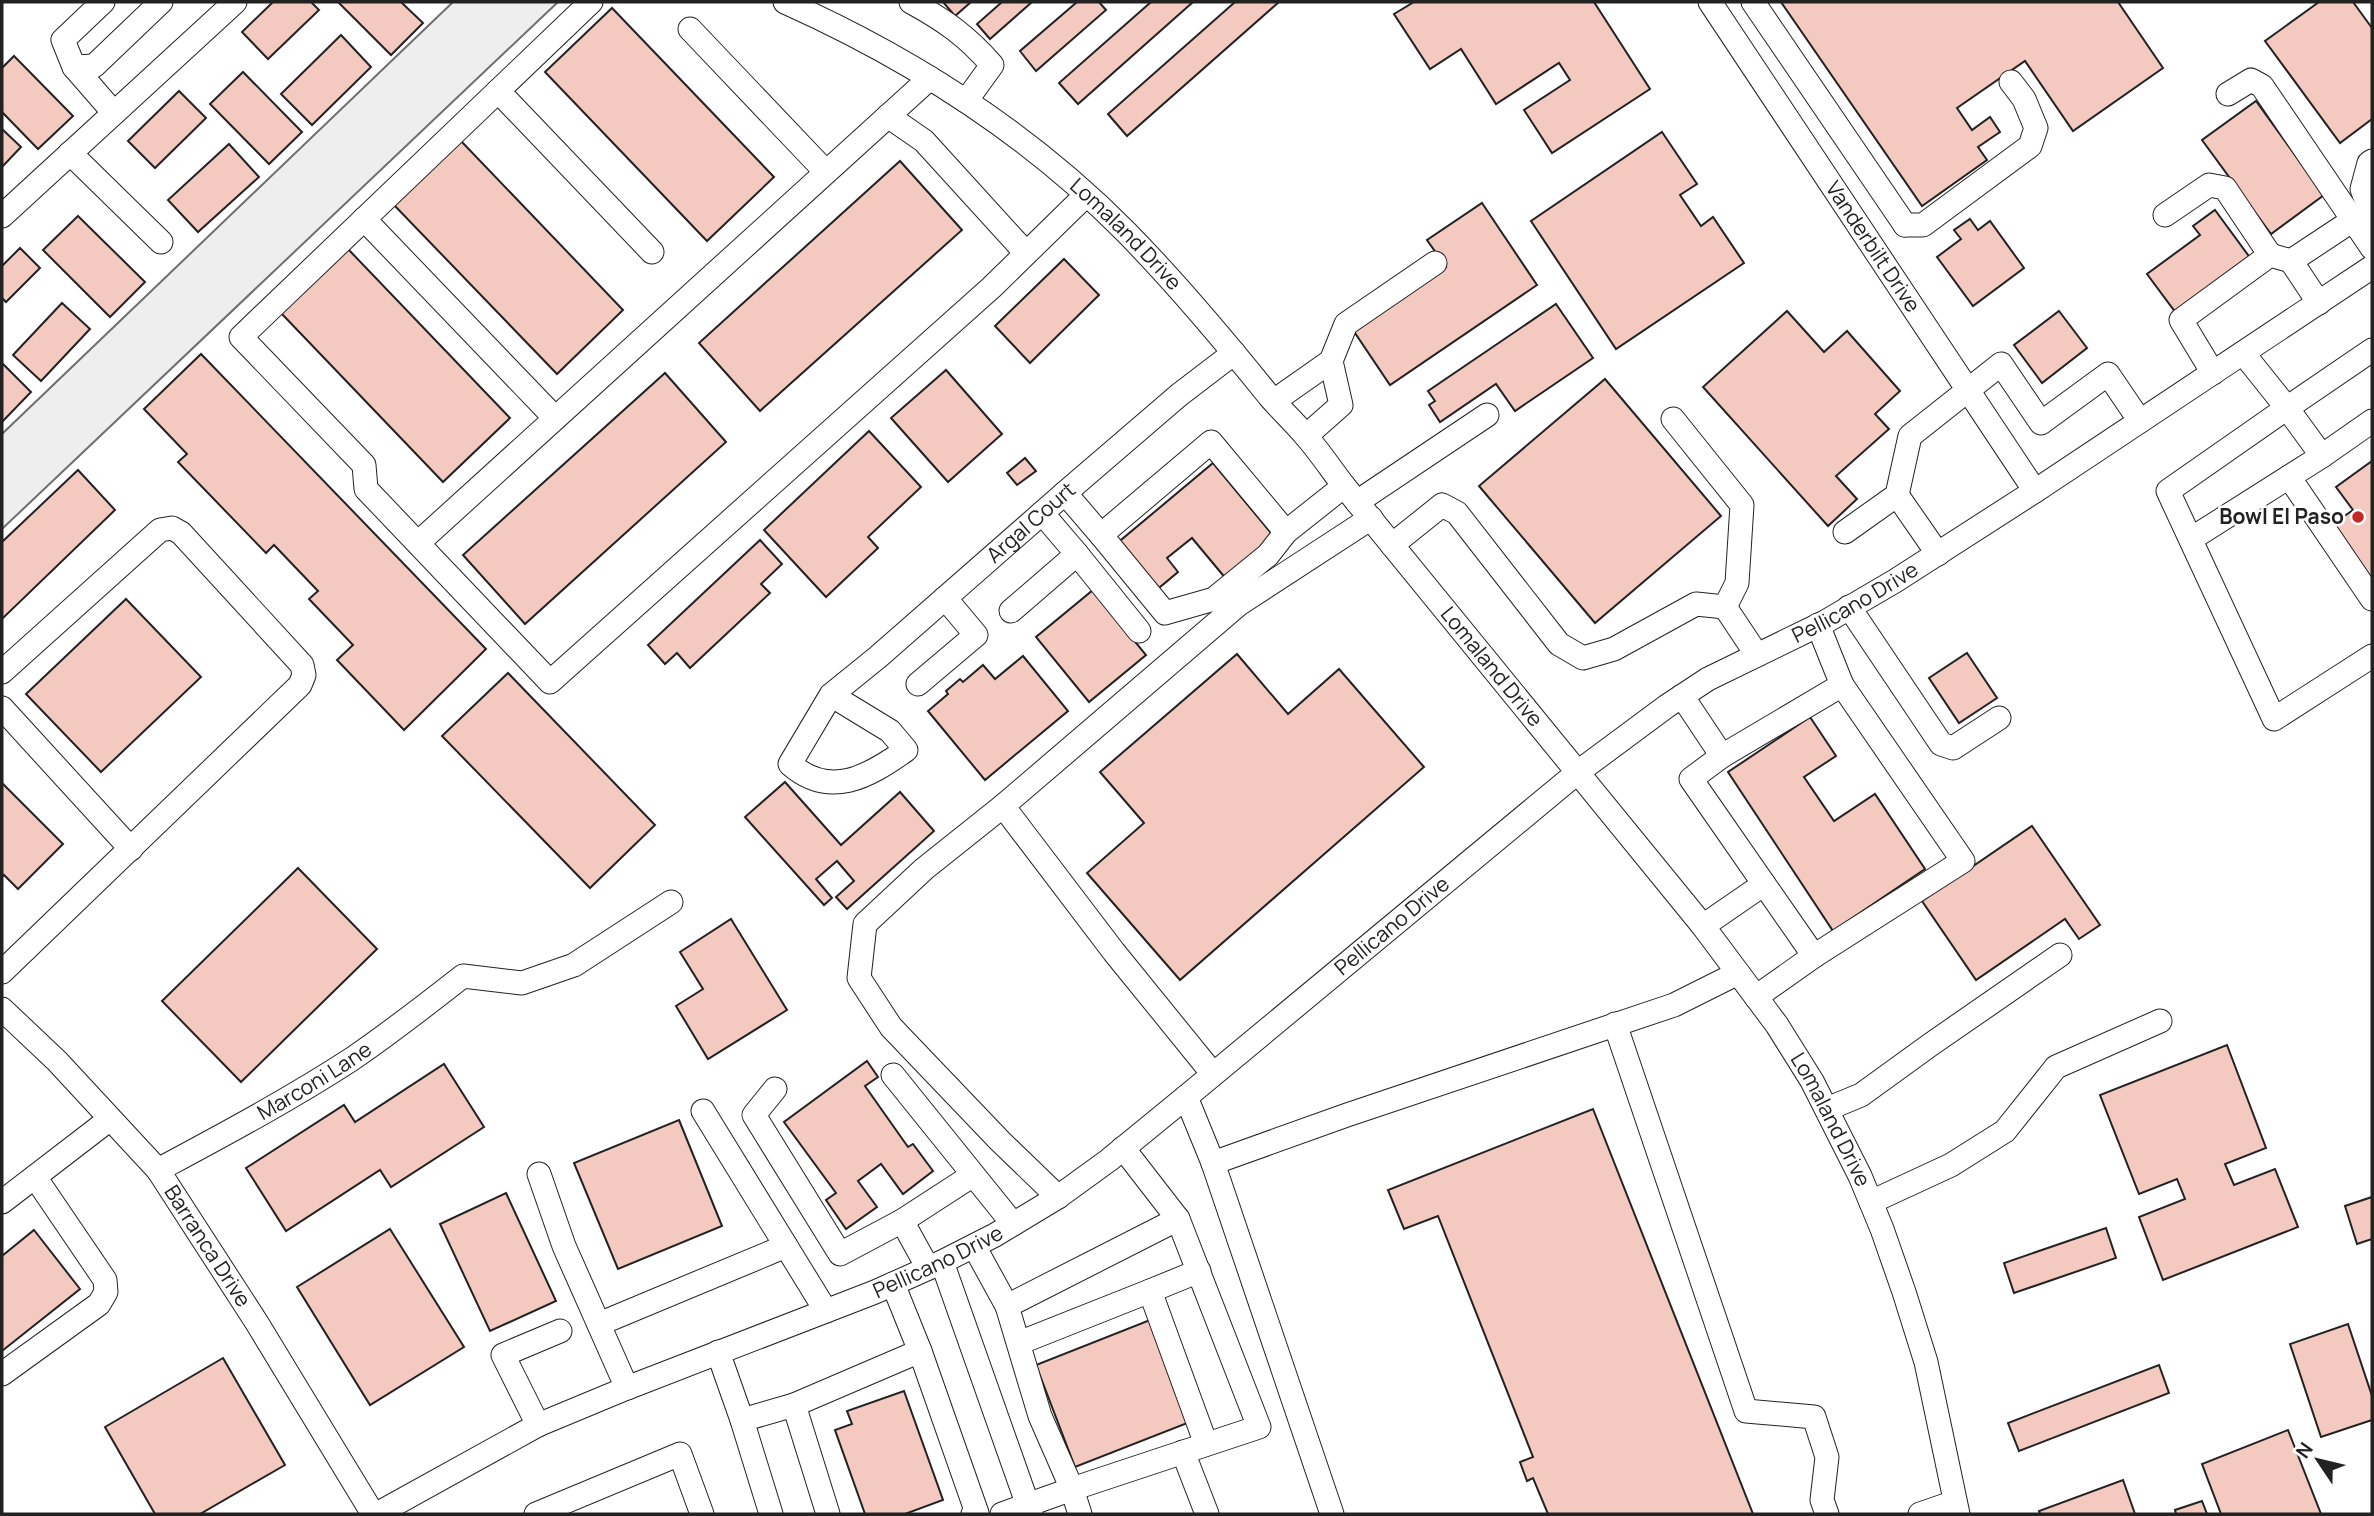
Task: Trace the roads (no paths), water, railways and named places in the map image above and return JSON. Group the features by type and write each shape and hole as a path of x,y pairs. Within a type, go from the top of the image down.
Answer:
{"street":[{"path":"103,2 62,40 74,67 114,113"},
{"path":"74,67 94,66 161,2"},
{"path":"2,216 235,2"},
{"path":"591,2 240,337 364,465 366,489 550,682 1026,253 1086,195"},
{"name":"Lomaland Drive","path":"785,2 873,45 965,100 1023,142 1086,195 1162,271 1306,436 1703,926 1777,1025 1827,1110 1871,1202 1926,1362 1956,1508"},
{"path":"911,2 972,42 992,65 965,100"},
{"name":"Vanderbilt Drive","path":"1710,2 2035,491"},
{"path":"1753,2 1905,225"},
{"path":"690,29 826,172"},
{"path":"418,543 930,78"},
{"path":"2228,94 2251,80 2262,86 2363,217"},
{"path":"1905,225 1923,225 2030,146 2036,128 2024,99 2011,82"},
{"path":"498,91 652,252"},
{"path":"888,116 924,141 1026,253"},
{"path":"70,153 161,242"},
{"path":"2372,161 2362,188 2363,217 2372,248"},
{"path":"2165,215 2209,185 2225,188 2319,303"},
{"path":"2213,373 2181,320 2280,258 2363,217"},
{"path":"364,219 555,418"},
{"path":"1875,250 1896,236 1905,225"},
{"path":"1274,401 1331,361 1346,324 1435,263"},
{"name":"Pellicano Drive","path":"375,1514 538,1425 893,1284 974,1246 1058,1197 1124,1148 1615,742 1708,679 1818,625 1938,554 2372,267"},
{"path":"2372,350 2168,491 2274,719 2372,656"},
{"name":"Argal Court","path":"831,695 890,731 906,750 882,767 850,781 825,783 804,776 790,764 831,695 1179,396 1234,353"},
{"path":"2243,353 2322,456"},
{"path":"1306,436 1341,405 1331,361"},
{"path":"1845,532 1897,495 1910,436 2001,364 2041,423 2108,374 2140,421"},
{"path":"1058,1197 1000,1142 891,1027 859,978 865,924 924,869 1003,806 1357,502 1487,415"},
{"path":"1673,418 1742,505 1737,583 1725,607"},
{"path":"2191,539 2372,421"},
{"path":"1101,535 1211,442 1286,532"},
{"path":"2288,477 2372,599"},
{"path":"1065,493 1165,613 1214,598 1268,555 1286,532 1357,502"},
{"path":"1897,495 1938,554"},
{"path":"1392,545 1442,505 1457,513 1559,644 1583,658 1614,649 1696,604 1725,607"},
{"path":"1042,513 1139,631"},
{"path":"2,672 160,530 172,528 181,533 302,665 304,676 300,685 2,972"},
{"path":"1011,611 1077,554"},
{"path":"918,684 976,635 946,598"},
{"path":"1725,607 1757,655"},
{"path":"1849,607 1941,744 1953,748 1999,718"},
{"path":"1756,997 1814,956 1963,861 1842,685 1818,625"},
{"path":"1814,956 1691,779 1722,756 1842,685"},
{"path":"1682,696 1722,756"},
{"path":"2,708 131,849"},
{"path":"1003,806 1114,952 1213,1074"},
{"path":"1703,926 1764,884"},
{"name":"Marconi Lane","path":"158,1170 225,1135 351,1059 463,976 522,983 574,965 671,902"},
{"path":"1827,1110 1861,1096 2060,955"},
{"path":"1213,1163 1674,1005 1738,973"},
{"name":"Barranca Drive","path":"3,1012 57,1060 158,1170 257,1322 375,1514"},
{"path":"1871,1202 1951,1165 2005,1130 2056,1067 2161,1021"},
{"path":"1615,1024 1746,1411 1814,1417 1828,1457 1822,1500 1827,1514"},
{"path":"893,1075 1013,1224"},
{"path":"775,1089 754,1115 840,1254 902,1221 973,1175"},
{"path":"1186,1097 1213,1163 1332,1514"},
{"path":"703,1111 826,1311"},
{"path":"2,1202 110,1119"},
{"path":"1002,1514 1029,1509 1072,1489 1259,1427 1178,1219 1124,1148"},
{"path":"539,1174 564,1246 627,1388"},
{"path":"2,1374 99,1304 106,1292 105,1280 35,1177"},
{"path":"1007,1306 1178,1219"},
{"path":"902,1221 935,1265 1029,1509"},
{"path":"599,1324 786,1246"},
{"path":"974,1246 1007,1306 1040,1416 1080,1514"},
{"path":"1019,1343 1199,1271"},
{"path":"893,1284 978,1514"},
{"path":"1150,1291 1206,1444"},
{"path":"538,1425 503,1355 560,1331"},
{"path":"742,1420 794,1405 919,1351"},
{"path":"718,1352 771,1514"},
{"path":"794,1405 828,1514"},
{"path":"1183,1452 1207,1514"},
{"path":"536,1514 680,1454 702,1514"},
{"path":"1920,1514 1956,1508"}],"place":[{"name":"Bowl El Paso","path":"2358,517"}]}
